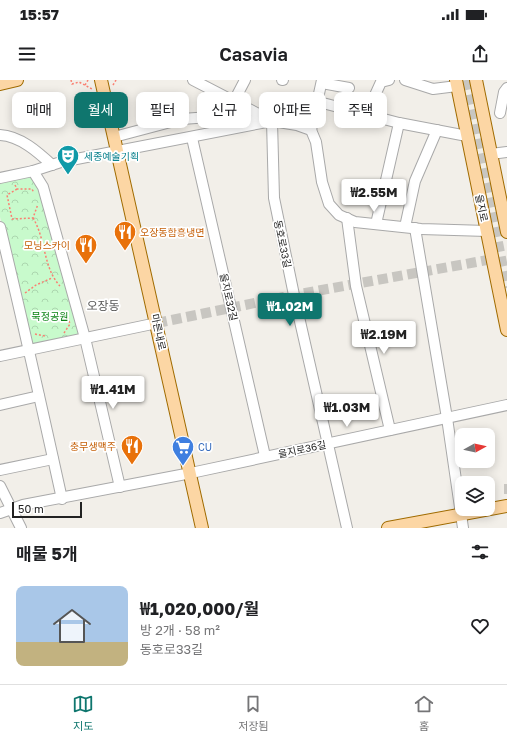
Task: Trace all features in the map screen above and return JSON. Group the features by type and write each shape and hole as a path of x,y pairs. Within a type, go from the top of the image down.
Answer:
{"main road":[{"path":"0,84 17,80"},
{"name":"마른내로","path":"101,80 191,473 202,528"},
{"name":"을지로","path":"476,80 491,154 503,190 507,232"},
{"name":"을지로","path":"456,83 507,330"},
{"path":"495,508 506,506"},
{"path":"388,528 455,516"}],"street":[{"path":"193,80 216,92"},
{"path":"239,92 245,80"},
{"path":"376,92 381,82 389,80"},
{"name":"을지로","path":"405,80 433,89 456,83"},
{"path":"320,92 322,82 349,88"},
{"path":"483,117 503,113 504,92 507,86"},
{"path":"114,137 182,119 210,117 259,120"},
{"path":"387,120 467,136"},
{"path":"376,224 399,123"},
{"path":"0,178 118,151 192,138 259,124"},
{"name":"동호로33길","path":"272,128 274,198 347,528"},
{"path":"305,128 311,130 316,142 322,182 329,204 339,214 355,222 410,228 487,231"},
{"path":"437,130 416,181 410,228 447,418 455,476"},
{"path":"0,135 23,142 39,153 52,165"},
{"name":"을지로32길","path":"192,138 265,456"},
{"path":"491,154 507,152"},
{"path":"33,171 43,187 85,338 120,487"},
{"path":"347,218 356,286 390,430"},
{"path":"0,228 30,350 62,499"},
{"path":"0,356 157,323"},
{"path":"0,405 39,396"},
{"name":"을지로36길","path":"0,513 10,508 191,473 507,405"},
{"path":"0,470 53,459"},
{"path":"0,486 21,528"},
{"path":"461,516 463,528"}],"path":[{"path":"85,85 88,80"},
{"path":"12,176 17,189"},
{"path":"33,218 12,219 7,195 17,189 32,189 35,196"},
{"path":"33,218 38,203"},
{"path":"33,218 40,228 52,278 60,286"},
{"path":"25,293 36,285 52,278"},
{"path":"64,333 70,324 66,309"},
{"path":"34,333 49,336"}],"green space":[{"name":"묵정공원","path":"30,174 40,187 81,337 32,347 0,217 0,181"}],"tunnel":[{"path":"466,80 507,288"},
{"path":"157,323 294,295 493,259"}],"place":[{"name":"세종예술기획","path":"68,176"},
{"name":"오장동함흥냉면","path":"125,252"},
{"name":"모닝스카이","path":"86,264"},
{"name":"충무생맥주","path":"132,466"},
{"name":"CU","path":"183,466"}],"district":[{"name":"오장동","path":"103,305"}]}
